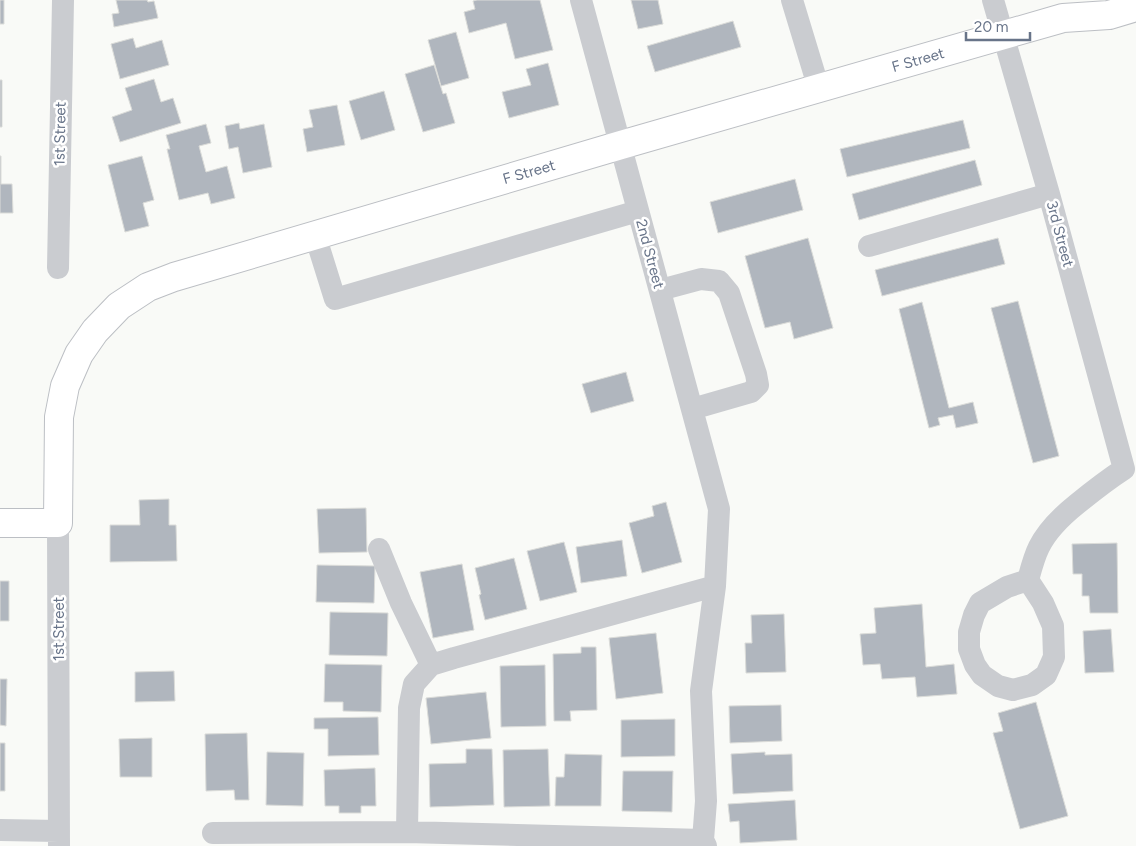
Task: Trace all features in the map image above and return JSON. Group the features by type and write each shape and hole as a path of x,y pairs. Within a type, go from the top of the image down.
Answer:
{"main road":[{"name":"F Street","path":"1063,18 1093,0"},
{"name":"F Street","path":"60,411 65,386 78,354 94,331 119,306 148,287 174,276 620,145 1063,18 1109,15 1136,6"},
{"name":"1st Street","path":"58,523 60,411"},
{"path":"0,523 58,523"}],"street":[{"name":"1st Street","path":"58,268 63,0"},
{"name":"2nd Street","path":"581,0 720,509 715,586 701,691 706,801 704,843"},
{"path":"792,0 819,89"},
{"name":"3rd Street","path":"992,0 1050,194 1124,468 1063,515 1049,531 1039,546 1028,580"},
{"path":"869,246 1050,194"},
{"path":"315,235 335,299 638,211"},
{"path":"660,290 701,279 719,281 729,292 756,374 758,385 751,392 692,410"},
{"name":"1st Street","path":"58,523 59,838"},
{"path":"379,548 401,603 431,666"},
{"path":"1028,580 1043,603 1053,626 1054,657 1046,675 1032,685 1013,690 998,686 982,675 969,649 969,632 980,603 1007,587 1028,580"},
{"path":"407,832 409,708 414,684 431,666 715,586"},
{"path":"0,830 59,838"},
{"path":"213,833 407,832 704,843"}],"building":[{"path":"0,0 4,0 4,24 0,24"},
{"path":"116,0 154,1 158,18 114,27 112,14 119,13"},
{"path":"540,0 553,50 515,59 506,23 469,33 464,12 475,9 473,1"},
{"path":"631,0 658,0 663,24 638,29"},
{"path":"733,21 741,47 655,72 647,46"},
{"path":"456,32 469,78 441,86 428,40"},
{"path":"133,38 136,48 162,40 169,65 120,79 111,44"},
{"path":"548,63 559,105 509,118 502,92 531,85 526,69"},
{"path":"434,65 443,94 446,93 455,123 423,132 405,74"},
{"path":"154,79 161,102 173,98 181,123 120,142 112,117 132,110 125,88"},
{"path":"0,80 2,80 2,127 0,127"},
{"path":"384,91 395,130 361,140 349,101"},
{"path":"337,105 345,145 307,152 303,129 313,127 309,110"},
{"path":"963,120 970,148 847,177 840,149"},
{"path":"239,123 240,129 264,124 272,167 243,173 238,147 229,149 225,126"},
{"path":"206,124 211,143 199,146 206,172 227,166 235,198 211,204 208,193 179,200 167,149 170,149 166,135"},
{"path":"0,156 1,184 12,184 13,213 0,213"},
{"path":"142,156 154,200 143,203 149,226 125,232 108,165"},
{"path":"975,160 982,185 859,220 852,194"},
{"path":"795,179 803,210 718,233 710,202"},
{"path":"808,238 833,328 794,339 790,322 765,328 745,256"},
{"path":"998,238 1005,264 882,296 875,270"},
{"path":"1018,301 1059,456 1033,463 991,308"},
{"path":"922,302 949,408 973,402 978,423 956,428 953,415 938,418 940,425 929,428 899,309"},
{"path":"626,372 634,401 591,413 582,384"},
{"path":"169,499 169,525 176,525 177,561 110,562 110,525 140,525 139,500"},
{"path":"666,502 682,562 642,573 629,523 654,516 652,506"},
{"path":"366,508 367,552 319,553 317,509"},
{"path":"622,540 627,576 581,583 576,547"},
{"path":"564,542 577,592 540,601 527,551"},
{"path":"1117,543 1118,613 1090,613 1089,596 1082,596 1082,574 1073,574 1072,544"},
{"path":"514,558 527,609 485,620 475,568"},
{"path":"462,564 474,630 433,638 420,572"},
{"path":"317,565 375,566 374,603 316,602"},
{"path":"0,581 9,581 9,621 0,621"},
{"path":"922,604 926,667 954,664 957,694 917,697 915,677 882,679 880,664 863,665 860,634 876,633 874,608"},
{"path":"330,612 388,613 387,656 329,655"},
{"path":"784,614 786,672 746,673 745,643 752,643 751,615"},
{"path":"1111,629 1114,672 1085,673 1083,631"},
{"path":"656,633 663,693 616,699 609,638"},
{"path":"581,647 596,647 597,710 570,711 571,721 554,721 553,654 581,653"},
{"path":"325,664 382,665 381,712 343,711 343,702 324,702"},
{"path":"545,665 546,726 501,727 500,666"},
{"path":"174,671 175,701 135,702 135,672"},
{"path":"0,679 7,679 6,726 0,725"},
{"path":"486,692 491,738 431,744 426,698"},
{"path":"1036,702 1068,816 1020,829 993,733 1003,731 998,713"},
{"path":"781,705 782,741 730,743 729,706"},
{"path":"378,717 379,755 328,756 328,729 314,729 314,718"},
{"path":"675,719 675,756 621,757 621,720"},
{"path":"247,733 249,800 235,800 234,790 206,791 205,734"},
{"path":"152,738 152,777 120,777 119,739"},
{"path":"0,743 5,743 5,791 0,791"},
{"path":"466,749 492,749 494,805 430,807 429,764 466,763"},
{"path":"548,749 550,806 504,807 503,750"},
{"path":"267,752 304,753 303,806 266,805"},
{"path":"765,752 765,755 792,754 793,791 733,794 731,754"},
{"path":"565,754 602,755 601,806 555,806 556,777 564,777"},
{"path":"375,768 376,806 361,806 361,813 339,813 339,806 325,806 324,770"},
{"path":"623,771 673,771 672,812 622,811"},
{"path":"795,800 797,840 740,843 739,821 730,822 728,804"}]}
